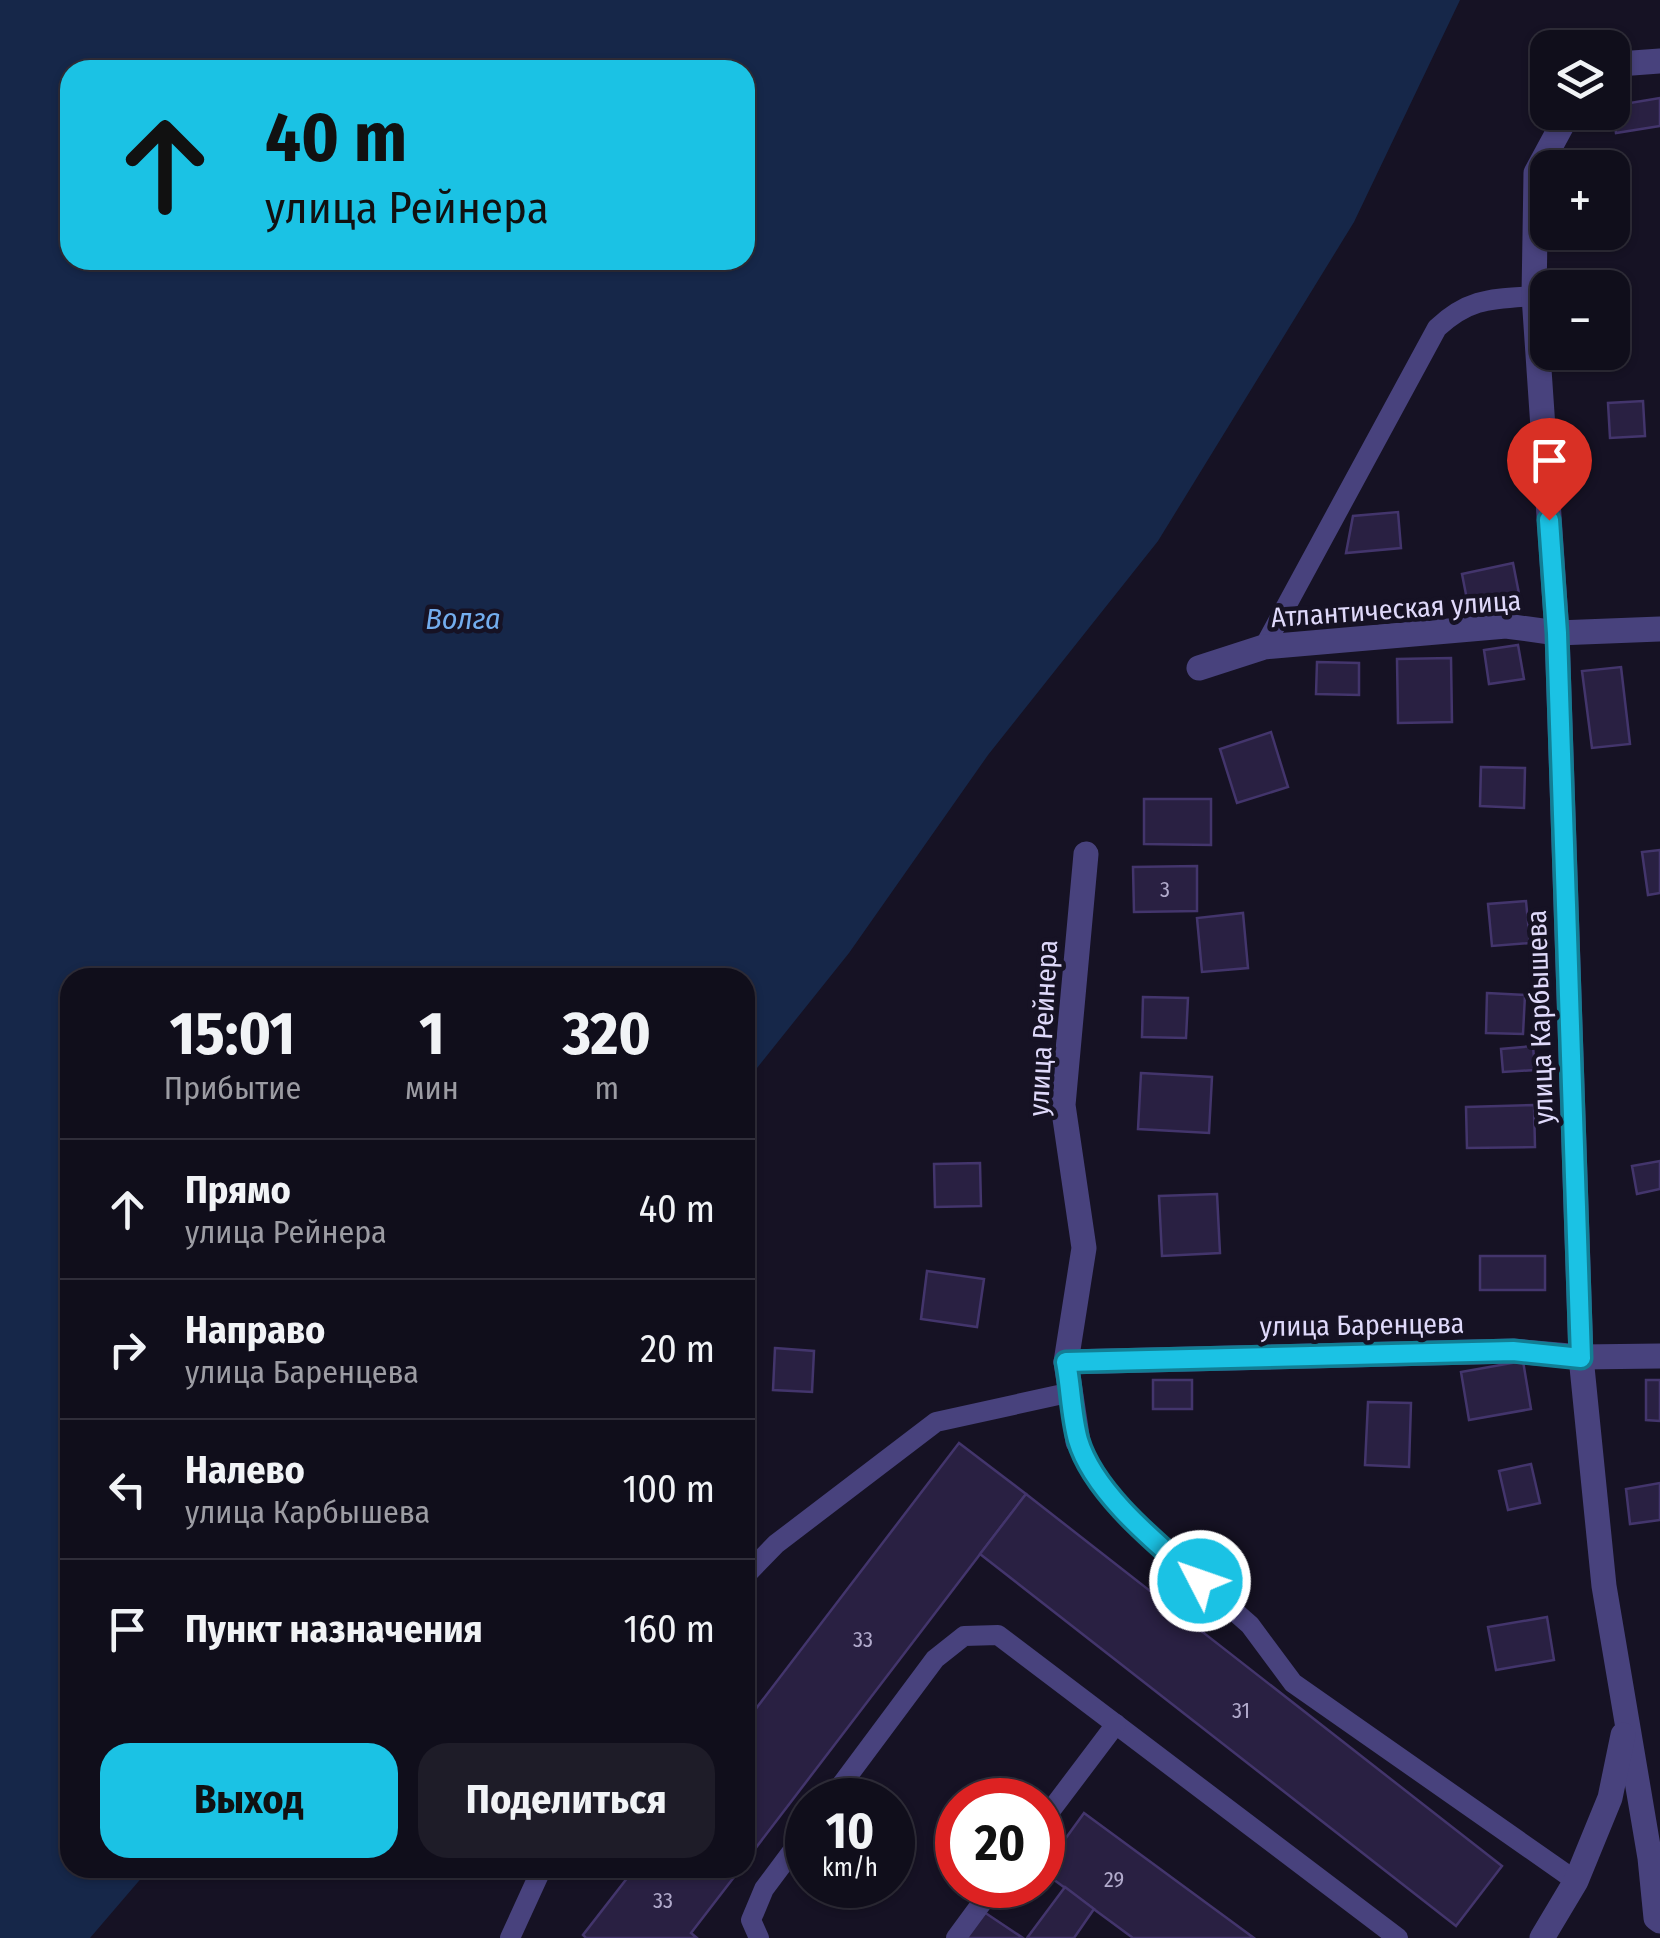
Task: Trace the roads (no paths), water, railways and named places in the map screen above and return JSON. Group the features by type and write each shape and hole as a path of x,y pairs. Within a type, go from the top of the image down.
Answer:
{"street":[{"path":"1630,63 1660,61"},
{"name":"улица Карбышева","path":"1534,270 1536,173 1559,130"},
{"name":"улица Карбышева","path":"1539,370 1557,633 1581,1358 1604,1586 1650,1858 1656,1918 1660,1922"},
{"name":"Атлантическая улица","path":"1198,668 1264,647 1506,626 1557,633 1660,629"},
{"name":"улица Рейнера","path":"1078,1442 1066,1362 1084,1248 1062,1105 1086,854"},
{"name":"улица Баренцева","path":"1066,1362 1513,1351 1581,1358 1660,1356"},
{"path":"1542,1938 1576,1882 1610,1798 1626,1719"}],"lane":[{"path":"1264,647 1436,328 1456,310 1481,300 1530,296"},
{"path":"755,1566 776,1544 936,1422 1072,1392"},
{"path":"1078,1442 1102,1486 1150,1538 1250,1625 1293,1683 1576,1882"},
{"path":"846,1778 935,1660 964,1636 998,1635 1398,1938"},
{"path":"1065,1792 1116,1724"},
{"path":"759,1938 751,1920 764,1889 785,1861"},
{"path":"510,1938 537,1878"},
{"path":"956,1938 979,1908"}],"water":[{"name":"Волга","path":"0,0 1460,0 1354,222 1158,541 988,755 849,953 755,1070 755,968 60,968 60,1878 141,1878 90,1938 0,1938"}]}
